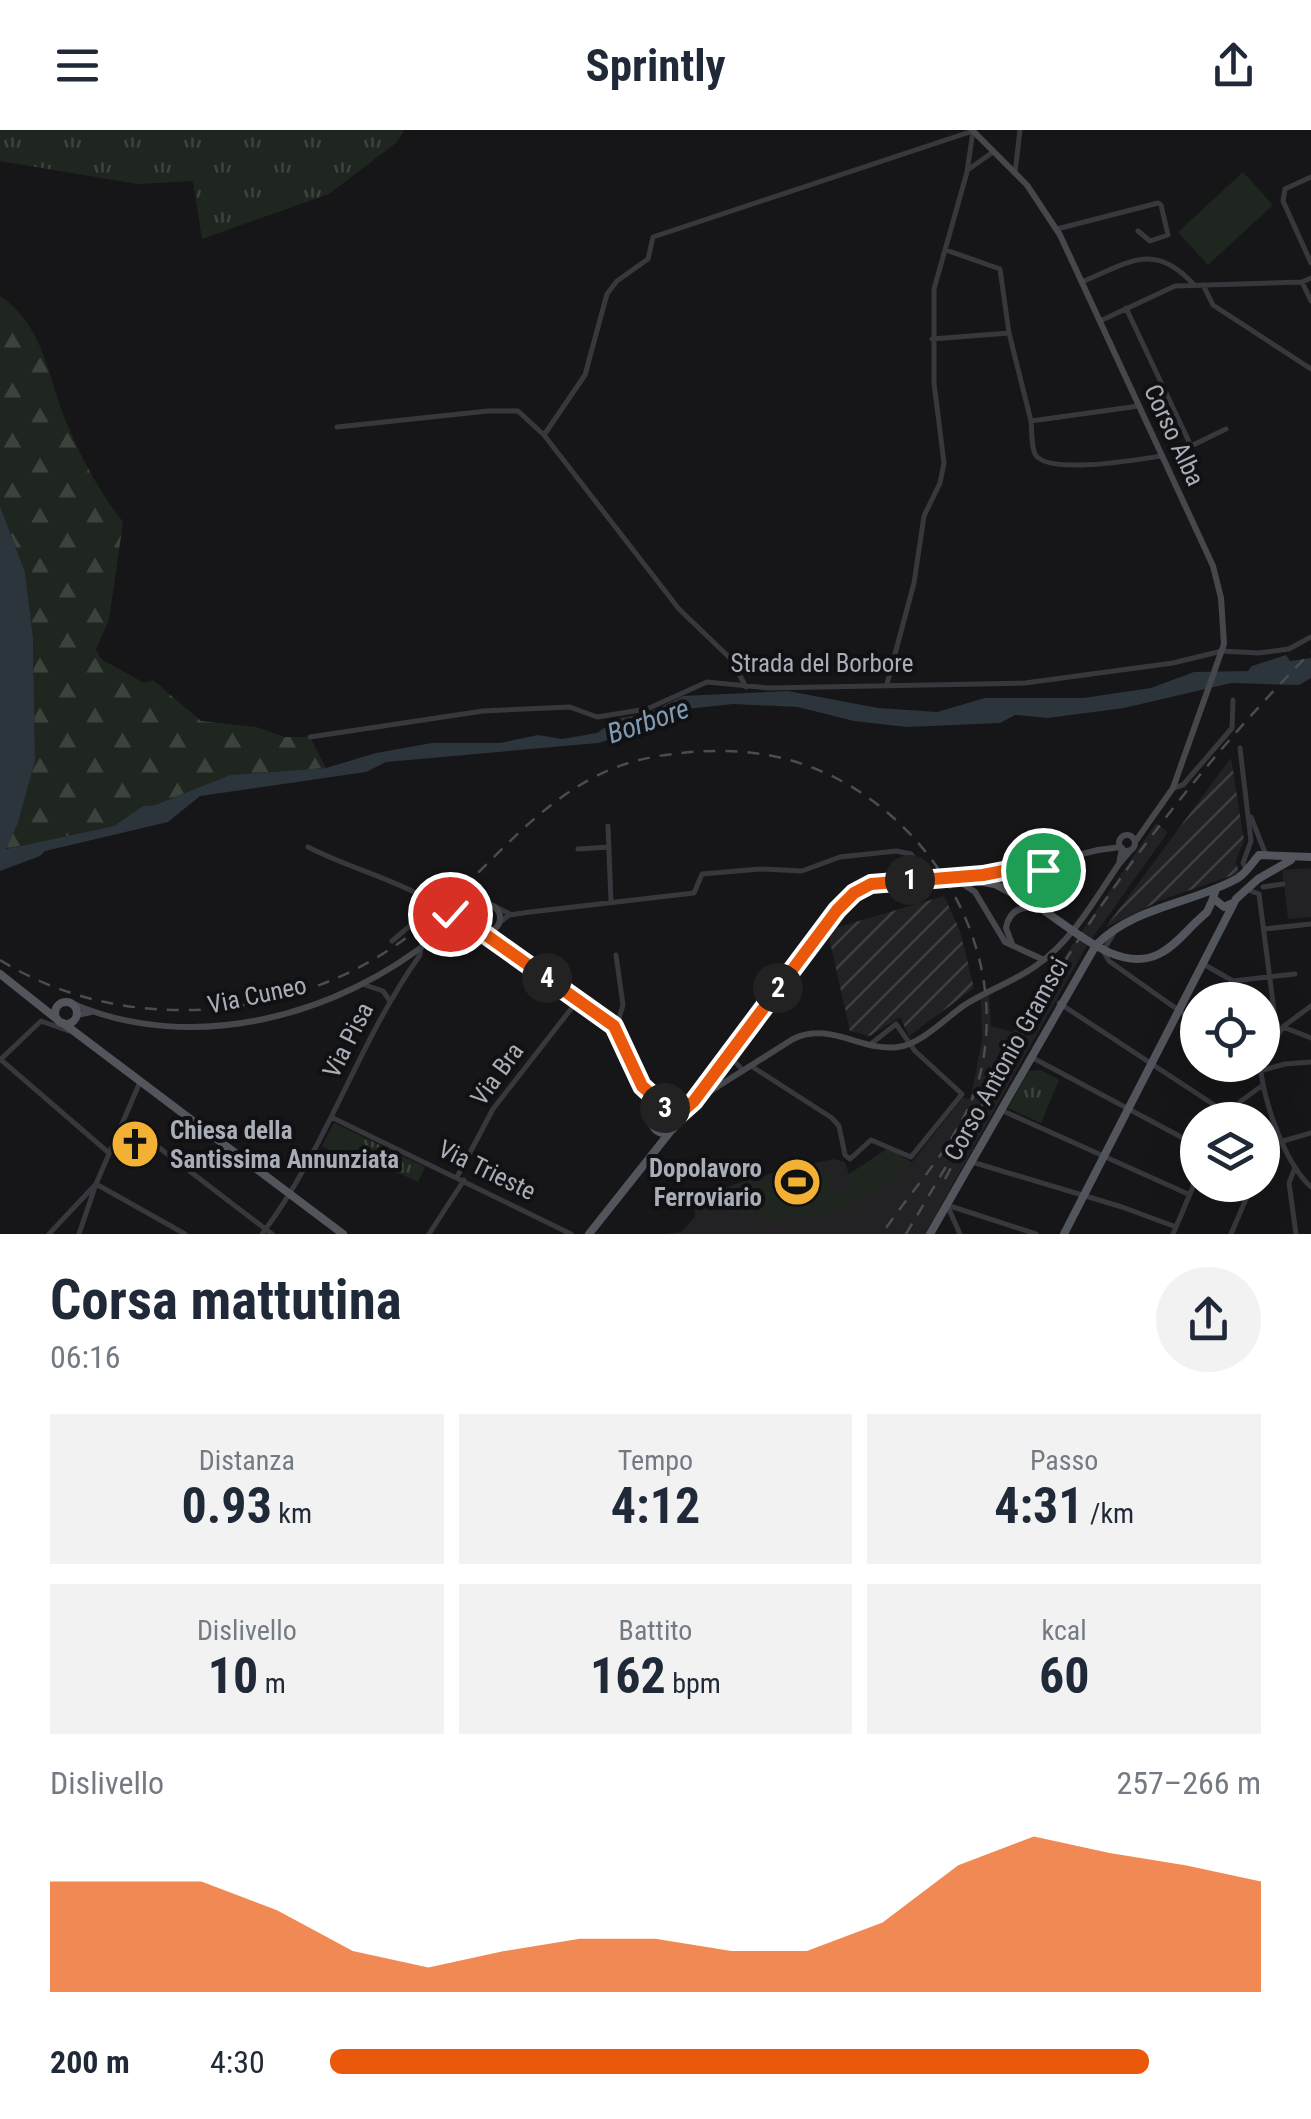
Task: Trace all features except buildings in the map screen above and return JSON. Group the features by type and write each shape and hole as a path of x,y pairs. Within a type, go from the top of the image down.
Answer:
{"main road":[{"path":"1268,856 1273,866 1270,872"},
{"path":"1250,858 1311,857"},
{"name":"Corso Antonio Gramsci","path":"930,1234 1096,945 1117,928 1148,912 1219,886 1247,870 1250,858"},
{"path":"1064,1234 1234,903 1270,872 1295,858"},
{"path":"676,1117 694,1101 837,910 860,890 886,881 953,877 996,884 1108,952 1133,960 1160,954 1207,912 1234,903"},
{"path":"1207,912 1219,886"},
{"path":"1189,896 1198,908 1196,922"},
{"path":"1213,898 1222,907"},
{"path":"0,974 71,1032 82,1036 343,1234"},
{"path":"31,997 50,1005 66,1003"},
{"path":"66,1003 82,1036"},
{"path":"60,1022 56,1011 66,1003"},
{"path":"60,1022 76,1018"},
{"path":"589,1234 676,1126 671,1110 663,1108 654,1114 652,1124 658,1132 658,1144"},
{"path":"658,1132 670,1132"}],"street":[{"path":"1015,173 1020,130"},
{"path":"544,436 586,375 608,294 617,281 648,260 653,237 973,131 967,172 934,289 932,339 944,464 940,483 924,516 914,583 887,684"},
{"name":"Corso Alba","path":"909,1043 974,999 1044,960 1081,920 1120,864 1127,843 1148,824 1173,788 1220,656 1225,627 1216,575 1057,229 1036,197 973,131"},
{"path":"967,172 992,152"},
{"path":"1311,177 1286,188 1283,201 1311,263"},
{"path":"1057,229 1161,205 1168,236 1150,241 1138,231"},
{"path":"945,250 1000,269 1035,454 1041,460 1071,466 1162,456"},
{"path":"1082,282 1151,258 1178,267 1194,285"},
{"path":"1100,320 1176,286 1302,282 1311,278"},
{"path":"1302,282 1311,301"},
{"path":"1203,285 1214,307 1311,370"},
{"path":"1126,308 1192,446 1226,429"},
{"path":"932,339 1009,332"},
{"path":"1030,421 1139,406"},
{"path":"336,427 518,411 544,436 679,608 731,659 746,686"},
{"name":"Strada del Borbore","path":"310,737 483,711 570,707 598,716 646,709 707,682 746,686 1024,683 1258,654 1289,649 1311,637"},
{"name":"Corso Alba","path":"1173,788 1183,785 1232,728 1233,700"},
{"path":"1240,748 1250,858"},
{"path":"1247,810 1268,856"},
{"path":"608,826 611,902"},
{"path":"953,877 1010,872 1127,843"},
{"path":"308,846 399,884 436,904 460,923 487,932 514,914 694,894 702,874 760,869 802,871 840,857 896,851 911,854 937,886"},
{"path":"578,849 609,847"},
{"path":"1016,949 1007,935 1007,920 1017,910 1040,908 1032,890 1035,879 1064,859"},
{"path":"953,877 971,887 1005,942 1044,960"},
{"path":"1260,882 1282,884"},
{"path":"1249,889 1259,894 1269,982"},
{"path":"392,942 436,904"},
{"path":"514,914 484,904 474,910 472,918 478,929 616,1028 654,1114"},
{"path":"496,907 497,942"},
{"name":"Via Pisa","path":"267,1232 291,1196 421,948 474,910"},
{"path":"1263,930 1311,924"},
{"path":"1117,928 1103,951 1109,961 1179,1012"},
{"name":"Via Cuneo","path":"66,1003 175,1027 237,1024 330,1000 421,948"},
{"path":"616,955 623,1005 616,1028"},
{"path":"1204,965 1233,981 1295,974"},
{"path":"362,984 380,990 390,1001"},
{"name":"Via Bra","path":"429,1234 493,1109 578,1000"},
{"path":"1060,1003 1205,1102"},
{"path":"1280,1030 1311,1006"},
{"name":"Via Cuneo","path":"76,1018 97,1012"},
{"path":"71,1032 42,1020 0,1059 109,1153"},
{"path":"729,1054 734,1064 832,1118 839,1126 845,1155 850,1159 871,1140 911,1157 962,1094 938,1074 896,1024 872,1043"},
{"path":"1283,1027 1311,1038"},
{"path":"694,1101 793,1039 811,1033 828,1032 896,1047 909,1043"},
{"path":"1031,1057 1180,1137"},
{"path":"1280,1065 1311,1062"},
{"path":"78,1234 140,1082"},
{"path":"1262,1082 1294,1170 1311,1187"},
{"path":"1243,1102 1263,1085"},
{"path":"649,1096 663,1108"},
{"path":"1001,1110 1180,1190"},
{"name":"Via Trieste","path":"331,1117 571,1234"},
{"path":"122,1126 149,1140 267,1232"},
{"path":"1281,1138 1311,1133"},
{"path":"972,1162 1084,1196 1174,1231 1185,1202"},
{"path":"1294,1170 1289,1183 1296,1234"},
{"path":"49,1234 96,1184"},
{"path":"96,1184 185,1234"},
{"path":"1231,1234 1245,1202"},
{"path":"947,1205 960,1234"},
{"path":"947,1205 1036,1234"}],"shaded area":[{"path":"1231,758 1244,840 1236,861 1239,873 1159,901 1105,928"},
{"path":"1156,823 1168,832 1086,947 925,1234 664,1234 681,1232 695,1217 694,1197 786,1169 834,1159 845,1162 849,1174 888,1148 912,1162 963,1097 969,1099 972,1092 982,1039 981,999 989,995 991,1026 1013,1032 1052,967 1056,969"},
{"path":"1311,868 1311,917 1288,919 1282,870"},
{"path":"944,896 960,931 974,988 909,1036 900,1017 870,1036 850,1031 828,933"}],"green space":[{"path":"0,130 404,130 397,142 329,194 202,239 193,181 138,184 0,161"},
{"path":"1243,172 1273,205 1208,265 1178,232"},
{"path":"0,296 15,308 35,336 77,446 123,522 109,620 96,649 101,659 144,683 153,680 201,721 256,727 285,737 310,737 326,768 230,775 155,805 143,806 114,826 5,849 18,823 35,761 33,638 25,572 0,506"},
{"path":"1041,1070 1059,1080 1041,1123 1008,1108 1029,1071"},
{"path":"334,1123 425,1167 418,1182 377,1163 370,1169 322,1146"},
{"name":"Dopolavoro Ferroviario","path":"888,1148 912,1163 858,1202 806,1217 758,1219 756,1213 739,1218 730,1186 751,1179 753,1185 828,1173 835,1194 852,1189 848,1175"}],"water":[{"name":"Borbore","path":"0,506 25,572 33,638 35,761 18,823 6,849 114,826 143,806 155,805 230,775 326,768 376,753 432,743 500,743 538,735 562,739 597,733 617,719 648,713 683,696 788,691 878,708 937,712 985,698 1083,698 1151,688 1194,672 1248,671 1252,666 1286,655 1290,661 1311,658 1311,678 1299,685 1231,683 1124,708 1048,718 1015,715 1000,723 907,727 854,721 798,707 733,704 686,709 653,732 642,730 598,743 386,762 366,772 200,796 168,822 45,851 0,871"}],"railway":[{"path":"977,1114 1064,963 1130,865 1216,755 1311,652"},
{"path":"0,960 48,984 98,1001 152,1009 206,1009 259,1002 311,988 361,966 406,938 551,805 619,766 659,756 715,751 790,760 852,787 891,816 925,851 953,892 973,937 984,984 986,1033 971,1103 949,1142 882,1234"},
{"path":"945,1179 986,1104"},
{"path":"906,1234 947,1165"}],"place":[{"name":"Chiesa della Santissima Annunziata","path":"135,1144"},
{"name":"Dopolavoro Ferroviario","path":"797,1182"}],"route":[{"path":"450,914 460,924 472,925 611,1024 642,1086 676,1117 694,1101 837,910 854,893 886,881 1010,872 1064,859 1043,870"}]}
